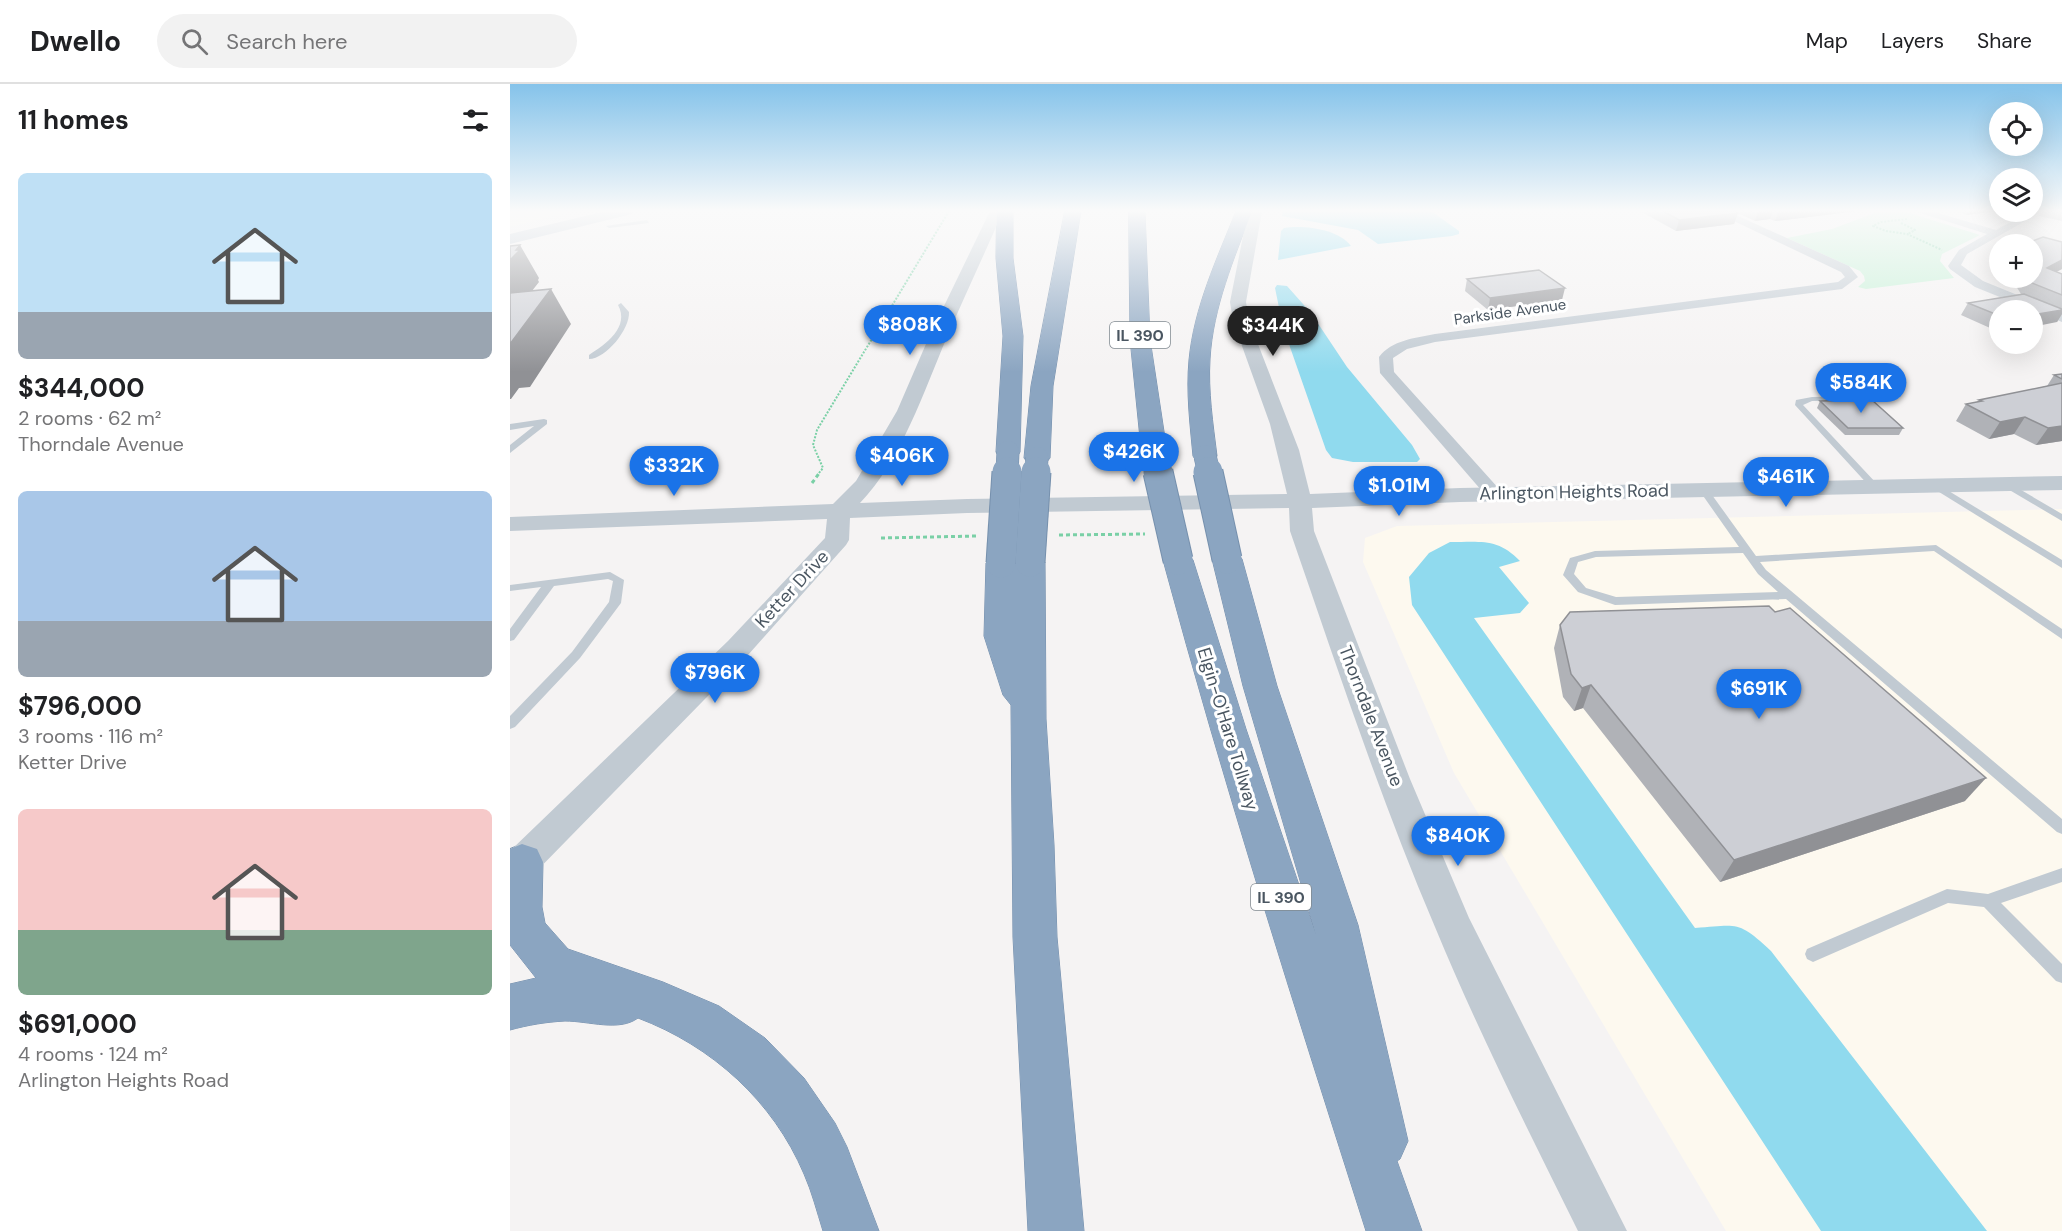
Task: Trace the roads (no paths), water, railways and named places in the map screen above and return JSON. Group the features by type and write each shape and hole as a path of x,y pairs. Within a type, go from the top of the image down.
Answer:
{"highway":[{"path":"1005,265 1012,335 1012,384 1006,554 1000,636 1028,719 1034,845 1035,937 1056,1231"},
{"path":"1006,554 1037,458 1042,386 1064,265"},
{"name":"Elgin-O'Hare Tollway","path":"1138,265 1140,339 1166,546 1209,668 1277,884 1394,1231"},
{"name":"IL 390","path":"1225,265 1207,313 1200,345 1200,404 1205,456 1227,559 1260,686 1336,926 1402,1231"},
{"path":"516,868 526,932 553,965 680,1012 721,1036 762,1068 793,1104 828,1165 851,1231"},
{"path":"510,1007 536,999 580,997 680,1012"}],"street":[{"path":"839,511 865,484 907,411 972,265"},
{"name":"Thorndale Avenue","path":"1245,265 1238,302 1241,321 1288,448 1302,501 1302,531 1400,794 1453,926 1514,1056 1603,1231"},
{"name":"Parkside Avenue","path":"1494,494 1387,373 1386,357 1394,350 1414,342 1435,338 1842,285 1852,277 1845,269 1835,265"},
{"path":"1955,265 1980,284 2062,318"},
{"name":"Arlington Heights Road","path":"510,524 967,506 1302,501 1704,489 2062,483"},
{"name":"Ketter Drive","path":"516,868 738,648 837,540 839,511"}],"lane":[{"path":"592,357 617,337 627,320 626,311 621,305"},
{"path":"1852,398 1812,399 1799,402 1799,405 1874,486"},
{"path":"510,427 544,422 510,450"},
{"path":"2004,483 2062,518"},
{"path":"1935,485 2062,565"},
{"path":"1704,489 1762,572 2062,828"},
{"path":"1789,595 1615,601 1582,590 1568,575 1574,560 1594,554 1750,554 1936,548 2062,635"},
{"path":"510,588 610,575 618,580 615,603 576,655 510,724"},
{"path":"510,637 550,582"},
{"path":"1813,954 1947,896 1988,901 2062,875"},
{"path":"1988,901 2062,975"}],"water":[{"path":"1277,285 1287,286 1311,313 1347,367 1412,445 1420,459 1417,462 1353,462 1332,458 1326,450 1283,327 1275,288"},
{"path":"1450,542 1480,542 1496,545 1504,548 1520,561 1499,567 1529,603 1520,613 1474,618 1695,928 1729,926 1744,929 1771,951 1987,1231 1821,1231 1412,605 1409,577 1429,553"}]}
